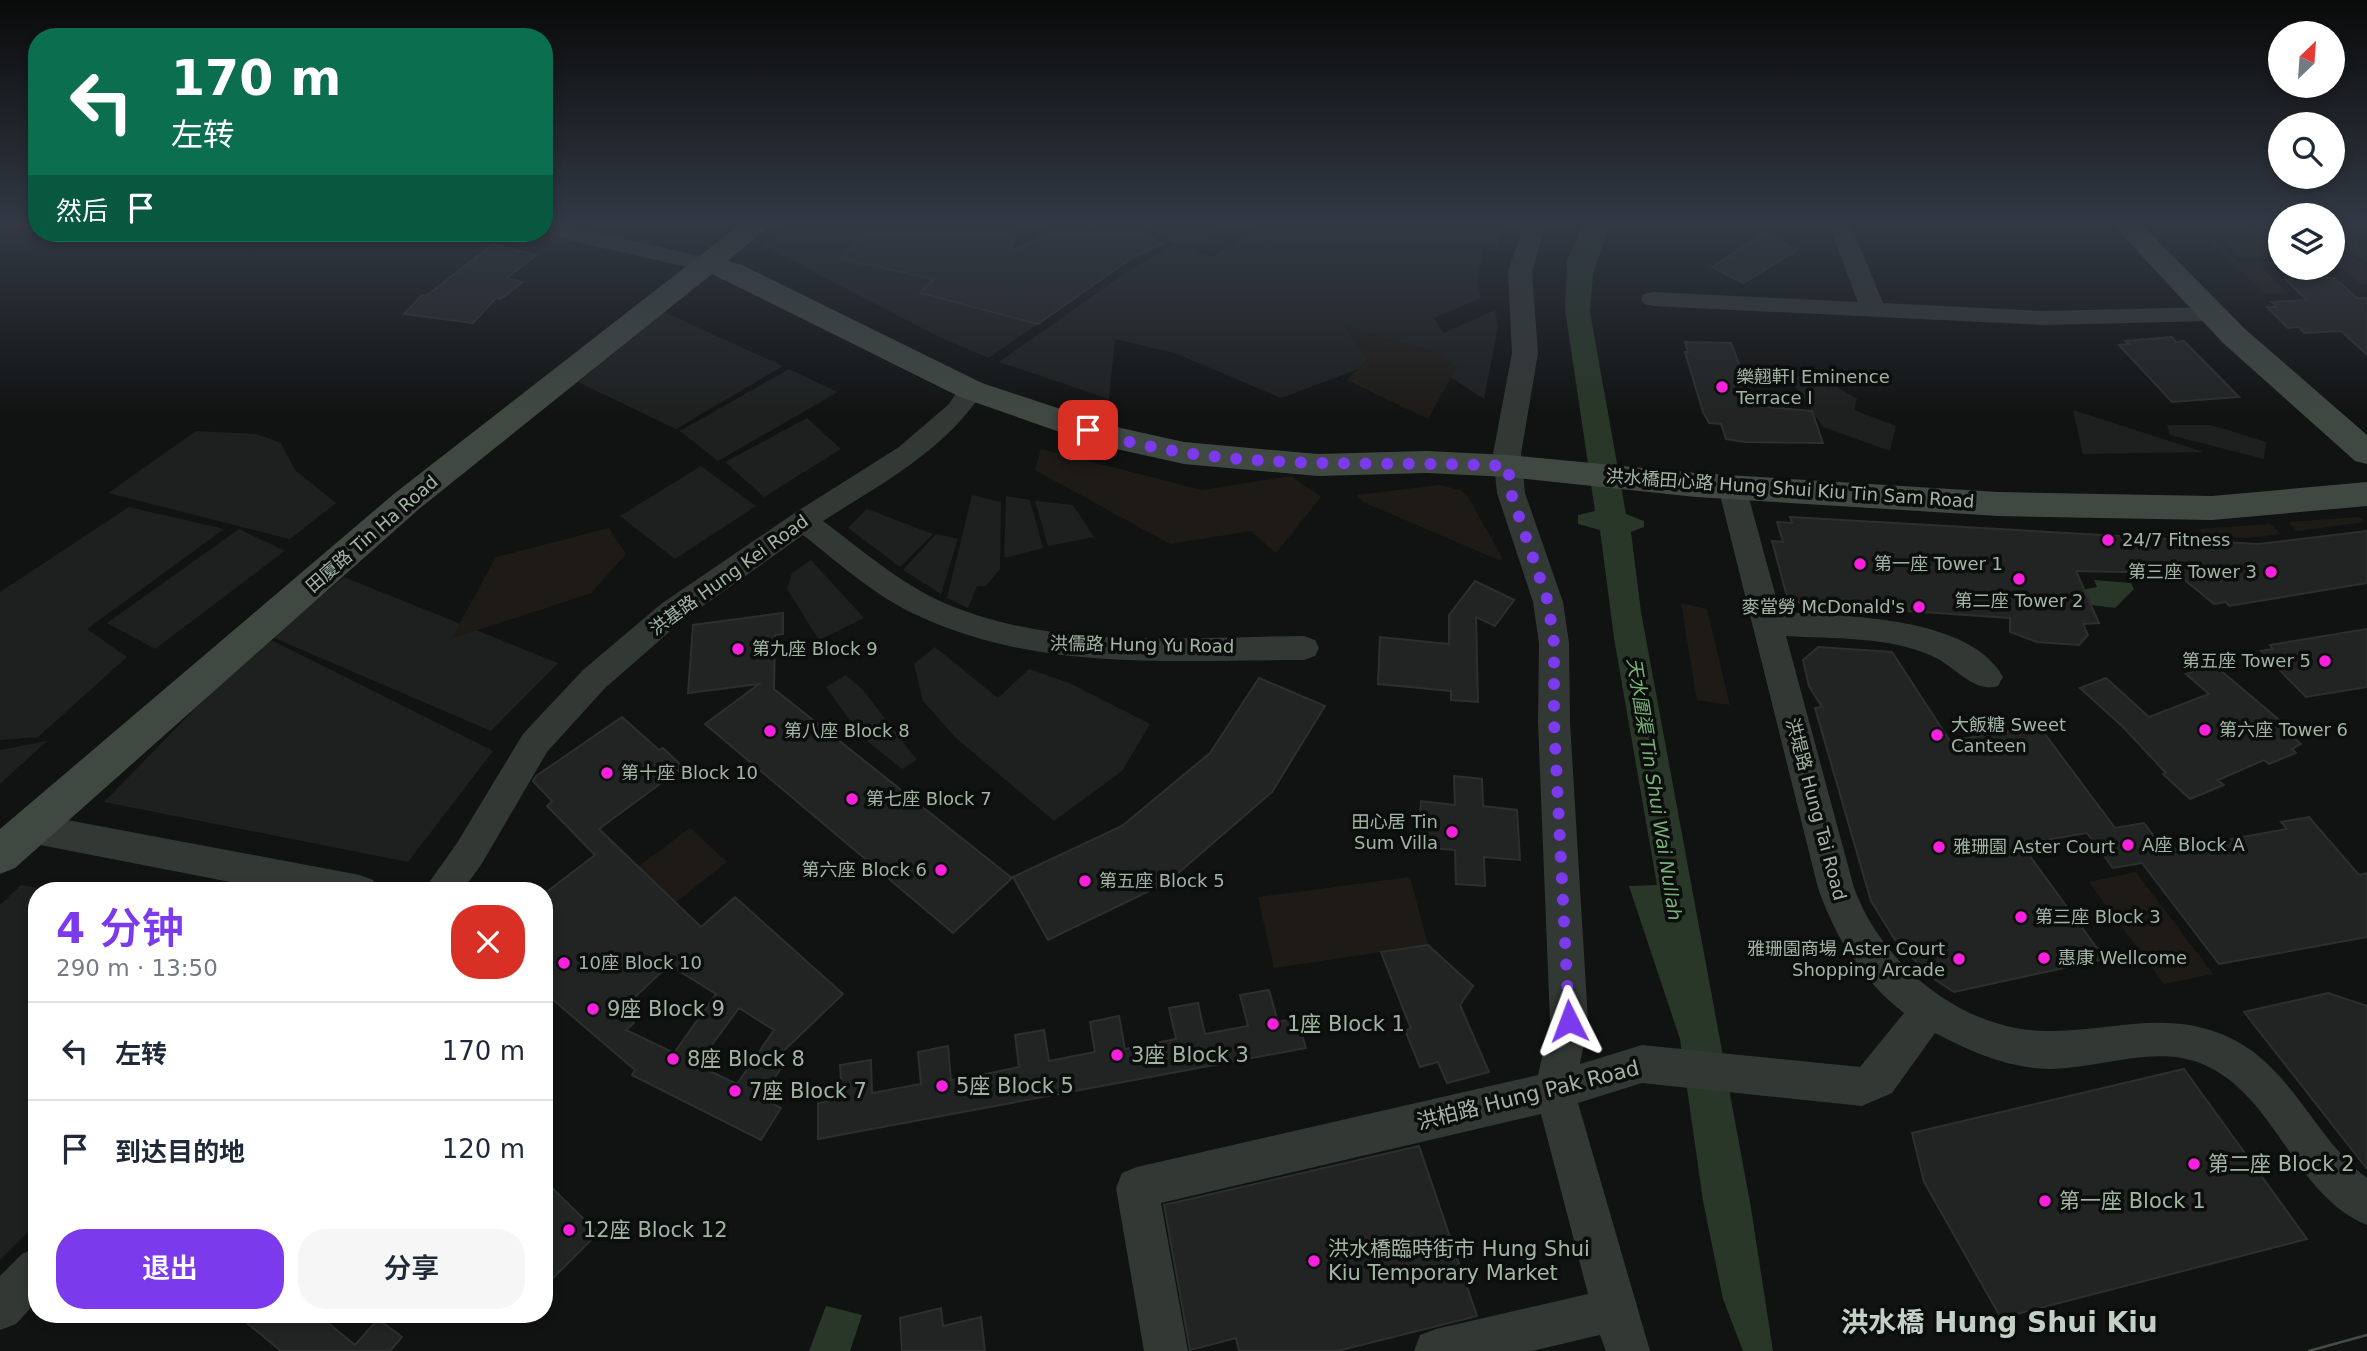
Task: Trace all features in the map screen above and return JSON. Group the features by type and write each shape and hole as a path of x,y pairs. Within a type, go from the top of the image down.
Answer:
{"street":[{"name":"田廈路 Tin Ha Road","path":"0,855 408,501 675,289"},
{"name":"洪水橋田心路 Hung Shui Kiu Tin Sam Road","path":"768,289 971,390 1106,436 1184,453 1318,465 1427,461 1508,466 1696,485 1998,504 2212,508 2367,494"},
{"path":"1521,289 1525,353 1508,466 1511,493 1548,602 1554,643 1554,722 1569,1021 1555,1091 1614,1310 1628,1351"},
{"path":"1866,289 1874,310"},
{"path":"2188,289 2212,314 2367,453"},
{"path":"1653,299 2090,318 2212,314"},
{"name":"洪基路 Hung Kei Road","path":"448,882 468,854 535,743 594,678 672,612 803,521 909,453 958,410 971,390"},
{"name":"洪堤路 Hung Tai Road","path":"1732,487 1836,888 1847,920 1867,952 1895,983 1929,1010 1968,1030 2008,1045 2048,1051 2162,1040 2191,1042 2214,1049 2235,1061 2257,1082 2347,1191 2367,1204"},
{"name":"洪儒路 Hung Yu Road","path":"803,521 903,594 951,618 995,633 1068,646 1304,648"},
{"path":"1767,623 1926,638 1960,653 1987,677"},
{"path":"30,828 313,882"},
{"name":"洪柏路 Hung Pak Road","path":"1166,1351 1137,1188 1555,1091 1643,1064 1862,1087 1874,1082 1929,1010"},
{"path":"0,1308 28,1278"},
{"path":"1436,1351 1614,1310"}],"shaded area":[{"path":"847,289 1088,289 989,358 941,338"},
{"path":"1102,289 1479,289 1481,298 1434,318 1444,333 1495,310 1498,326 1484,399 1409,350 1281,398 1175,353 1115,339 1109,399 999,362"},
{"path":"2260,289 2284,289 2288,293 2265,294"},
{"path":"664,312 783,366 676,429 578,382"},
{"path":"1344,326 1437,352 1457,367 1428,419 1347,380 1367,359"},
{"path":"789,369 838,392 718,461 680,431"},
{"path":"1787,375 1822,378 1857,399 1854,410 1896,426 1890,451 1823,427"},
{"path":"2073,410 2204,452 2083,454"},
{"path":"807,418 841,449 764,497 725,462"},
{"path":"2167,425 2211,425 2266,442 2264,459 2170,435"},
{"path":"196,431 256,434 281,443 295,470 336,503 290,539 108,493"},
{"path":"1041,449 1202,490 1291,476 1321,497 1276,553 1251,531 1170,544 1035,470"},
{"path":"701,466 756,506 675,559 620,516"},
{"path":"1439,485 1461,490 1467,495 1502,557 1501,561 1363,502 1357,495"},
{"path":"972,495 1001,502 1000,569 986,586 977,586 968,608 947,598"},
{"path":"1006,496 1030,500 1043,548 1004,558"},
{"path":"1035,501 1073,505 1094,537 1048,546"},
{"path":"129,507 224,529 87,629 127,657 38,737 0,740 0,592"},
{"path":"867,509 933,534 900,567 848,528"},
{"path":"2359,517 2365,522 2297,531 2288,522"},
{"path":"2270,524 2281,534 2247,538 2203,535 2199,529"},
{"path":"609,528 626,554 591,593 451,639 496,557"},
{"path":"239,529 285,551 155,649 107,623"},
{"path":"936,534 958,539 941,594 903,570"},
{"path":"811,560 864,618 819,640 787,589 792,573"},
{"path":"344,577 558,663 491,731 272,637"},
{"path":"1681,603 1707,609 1730,705 1697,700"},
{"path":"265,637 493,751 408,862 104,802"},
{"path":"935,647 998,698 1029,669 1069,683 1150,724 1122,771 1054,821 956,738 923,701 914,664"},
{"path":"846,675 863,690 917,760 902,769 861,736 826,687"},
{"path":"47,741 0,784 0,750"},
{"path":"690,828 727,862 676,902 639,866"},
{"path":"2136,872 2213,974 2164,984 2089,882"},
{"path":"1410,877 1428,945 1274,968 1258,897"},
{"path":"21,885 28,886 28,1232 0,1260 0,905"}],"water":[{"name":"天水圍渠 Tin Shui Wai Nullah","path":"1566,289 1592,289 1590,312 1626,514 1644,521 1644,527 1631,532 1641,612 1751,1208 1773,1351 1743,1351 1723,1299 1703,1201 1680,1039 1629,886 1657,885 1614,638 1600,530 1578,524 1578,515 1595,511 1565,309"},
{"path":"2094,580 2131,583 2134,589 2115,608 2069,602 2065,593 2097,587"},
{"path":"826,1306 862,1315 850,1351 809,1351"}],"building":[{"path":"435,289 514,289 501,299 496,298 473,323 404,314 422,295 426,296"},
{"path":"924,289 1088,289 1038,324 920,293"},
{"path":"2295,289 2347,289 2357,298 2367,298 2367,355 2341,331 2304,333 2299,327 2288,328 2267,307 2277,307 2272,302 2307,300"},
{"path":"2172,337 2176,342 2184,341 2239,397 2172,402 2119,345 2129,344 2125,341"},
{"name":"樂翹軒I Eminence Terrace I","path":"1685,342 1731,343 1755,406 1812,411 1823,443 1745,442 1726,439 1721,424 1709,423 1703,412 1685,352 1688,352"},
{"path":"1790,517 2258,544 2367,531 2367,583 2229,606 2226,602 2214,604 2176,573 2076,571 2099,623 2083,624 2088,635 2079,645 2037,642 2010,632 2010,618 1803,604 1792,600 1786,593 1772,541 1783,542 1777,522 1792,523"},
{"path":"1475,581 1514,600 1495,626 1476,617 1478,702 1451,700 1451,691 1378,684 1380,637 1449,644 1449,615"},
{"path":"783,613 783,634 775,635 774,689 1012,878 953,933 705,724 759,684 688,693 693,625"},
{"name":"第五座 Tower 5","path":"2367,629 2367,687 2306,697 2261,651 2273,649 2270,645"},
{"path":"1818,647 1892,652 1950,741 2039,726 2115,828 2144,823 2165,851 2287,829 2281,822 2309,817 2359,875 2367,873 2367,937 2219,964 2142,863 2113,868 2087,833 2021,844 2105,959 1954,992 1931,977 1895,940 1871,901 1815,708 1822,707 1809,686 1803,660"},
{"name":"第六座 Tower 6","path":"2213,664 2284,724 2279,725 2301,744 2292,749 2296,753 2269,764 2264,760 2218,780 2224,785 2190,799 2163,774 2166,773 2122,726 2080,688 2106,678 2149,717 2209,694 2186,674"},
{"path":"1259,678 1325,706 1272,792 1168,882 1048,940 1013,877 1122,826 1210,753"},
{"path":"622,717 683,767 599,829 701,927 735,897 843,994 772,1062 782,1067 761,1098 781,1108 761,1140 632,1075 635,1070 553,1000 553,887 595,855 547,806 552,801 533,781 536,776","holes":["669,965 716,994 674,1053 626,1030 634,1023 620,1011","739,1008 774,1030 737,1084 697,1065"]},
{"name":"田心居 Tin Sum Villa","path":"1454,776 1482,779 1483,806 1517,810 1520,860 1484,857 1485,886 1456,884 1455,850 1418,847 1421,801 1455,805"},
{"path":"1428,945 1473,986 1460,1005 1489,1072 1447,1083 1438,1062 1420,1067 1405,1030 1411,1029 1381,952"},
{"path":"1269,990 1278,1022 1297,1018 1306,1048 818,1139 818,1103 842,1099 840,1065 871,1060 872,1093 921,1084 918,1052 948,1046 951,1080 976,1076 1019,1067 1015,1035 1044,1030 1049,1061 1095,1052 1090,1022 1119,1016 1125,1049 1176,1039 1169,1008 1198,1003 1205,1034 1248,1026 1240,995"},
{"path":"2328,993 2367,1006 2367,1169 2244,1012"},
{"path":"2184,1069 2307,1239 2001,1318 1924,1182 1912,1133"},
{"name":"洪水橋臨時街市 Hung Shui Kiu Temporary Market","path":"1419,1146 1477,1316 1337,1351 1239,1351 1236,1338 1190,1350 1164,1205"},
{"path":"553,1189 598,1233 553,1278"},
{"path":"941,1308 943,1326 981,1317 985,1351 902,1351 900,1318"},
{"path":"247,1323 328,1323 355,1345 374,1323 383,1323 402,1337 390,1351 281,1351"}],"tram line":[{"path":"2309,1351 2367,1335"}],"place":[{"name":"樂翹軒I Eminence Terrace I","path":"1722,387"},
{"name":"24/7 Fitness","path":"2108,540"},
{"name":"第一座 Tower 1","path":"1860,564"},
{"name":"第三座 Tower 3","path":"2271,572"},
{"name":"第二座 Tower 2","path":"2019,579"},
{"name":"麥當勞 McDonald's","path":"1919,607"},
{"name":"第九座 Block 9","path":"738,649"},
{"name":"第五座 Tower 5","path":"2325,661"},
{"name":"第六座 Tower 6","path":"2205,730"},
{"name":"第八座 Block 8","path":"770,731"},
{"name":"大飯糖 Sweet Canteen","path":"1937,735"},
{"name":"第十座 Block 10","path":"607,773"},
{"name":"第七座 Block 7","path":"852,799"},
{"name":"田心居 Tin Sum Villa","path":"1452,832"},
{"name":"A座 Block A","path":"2128,845"},
{"name":"雅珊園 Aster Court","path":"1939,847"},
{"name":"第六座 Block 6","path":"941,870"},
{"name":"第五座 Block 5","path":"1085,881"},
{"name":"第三座 Block 3","path":"2021,917"},
{"name":"惠康 Wellcome","path":"2044,958"},
{"name":"雅珊園商場 Aster Court Shopping Arcade","path":"1959,959"},
{"name":"10座 Block 10","path":"564,963"},
{"name":"9座 Block 9","path":"593,1009"},
{"name":"1座 Block 1","path":"1273,1024"},
{"name":"3座 Block 3","path":"1117,1055"},
{"name":"8座 Block 8","path":"673,1059"},
{"name":"5座 Block 5","path":"942,1086"},
{"name":"7座 Block 7","path":"735,1091"},
{"name":"第二座 Block 2","path":"2194,1164"},
{"name":"第一座 Block 1","path":"2045,1201"},
{"name":"12座 Block 12","path":"569,1230"},
{"name":"洪水橋臨時街市 Hung Shui Kiu Temporary Market","path":"1314,1261"}],"district":[{"name":"洪水橋 Hung Shui Kiu","path":"1999,1322"}],"route":[{"path":"1088,430 1184,453 1269,462 1318,465 1427,461 1508,466 1511,493 1548,602 1554,643 1554,722 1569,1021"}]}
